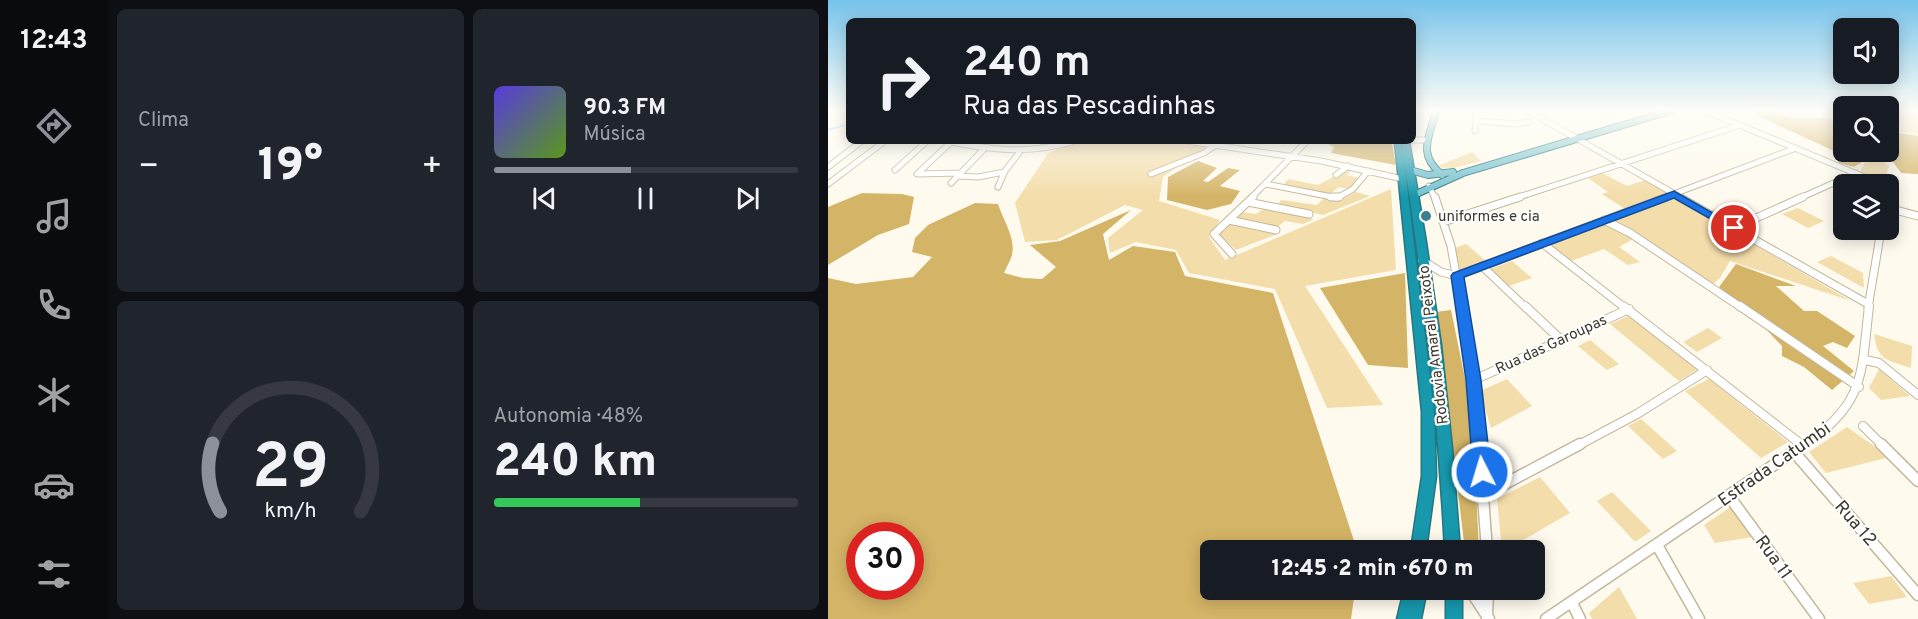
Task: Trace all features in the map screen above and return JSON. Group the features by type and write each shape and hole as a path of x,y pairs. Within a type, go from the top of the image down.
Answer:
{"highway":[{"name":"Rodovia Amaral Peixoto","path":"1399,144 1414,195 1446,455 1453,540"},
{"name":"Rodovia Amaral Peixoto","path":"1405,144 1428,412 1429,476 1422,540"},
{"path":"1405,619 1410,600"},
{"path":"1413,619 1417,600"},
{"path":"1454,600 1454,619"}],"main road":[{"path":"1426,140 1429,162 1444,176"},
{"path":"1414,195 1444,176 1566,140"},
{"path":"1407,175 1444,176"}],"street":[{"path":"1416,140 1426,140"},
{"path":"1581,140 1868,304"},
{"path":"1443,222 1695,140"},
{"path":"1776,140 1856,173"},
{"path":"828,167 858,144"},
{"path":"828,184 881,144"},
{"path":"895,170 924,144"},
{"path":"946,144 917,174 959,174 978,177 1004,172"},
{"path":"958,144 1019,153 1047,150 1065,144"},
{"path":"1209,144 1293,156 1368,171 1407,175"},
{"path":"1232,254 1214,234 1304,144"},
{"path":"1151,174 1204,153 1216,145"},
{"path":"1422,260 1441,272 1457,276 1796,148"},
{"path":"951,183 984,149"},
{"path":"998,187 1004,172 1019,153"},
{"path":"1336,175 1348,166"},
{"path":"1266,184 1337,198 1353,189 1368,171"},
{"path":"1734,228 1856,173"},
{"path":"1429,186 1443,222 1457,276 1474,380 1487,540"},
{"path":"1248,202 1309,214"},
{"path":"1899,211 1918,216"},
{"path":"1229,220 1276,230"},
{"path":"1604,220 1656,250 1859,387"},
{"name":"Estrada Catumbi","path":"1546,619 1832,425 1849,405 1859,387 1865,360 1868,304 1879,240"},
{"name":"Rua 12","path":"1542,243 1707,370 1798,448 1918,595"},
{"path":"1482,266 1561,340"},
{"name":"Rua das Garoupas","path":"1474,380 1629,309"},
{"path":"1866,345 1879,363 1918,395"},
{"path":"1865,360 1879,363"},
{"path":"1484,495 1637,414 1707,370"},
{"path":"1863,426 1918,481"},
{"name":"Rua 11","path":"1730,496 1819,619"},
{"path":"1657,545 1699,619"},
{"path":"1476,600 1488,618"},
{"path":"1488,600 1488,618"},
{"path":"1572,603 1580,619"}],"shaded area":[{"path":"1810,140 1833,140 1833,152 1832,150"},
{"path":"1899,140 1918,140 1918,174 1901,173 1893,162 1899,162"},
{"path":"1073,144 1209,145 1163,177 1159,201 1220,220 1209,237 1225,260 1391,189 1396,270 1305,286 1383,405 1327,408 1275,289 1189,273 1176,250 1136,242 1110,253 1108,238 1143,210 1125,205 1057,240 1025,242 1015,203 1048,153"},
{"path":"1392,144 1396,165 1331,153 1334,147 1329,145"},
{"path":"1472,152 1481,161 1453,168 1435,167"},
{"path":"1198,161 1217,168 1203,181 1208,182 1228,168 1240,170 1220,186 1240,191 1231,204 1207,210 1167,200 1168,177"},
{"path":"1838,162 1862,162 1854,167"},
{"path":"1865,162 1883,162 1889,166 1887,174 1859,173"},
{"path":"1348,169 1353,169 1347,175 1359,178 1350,189 1338,187 1330,195 1283,186 1288,179 1318,185"},
{"path":"1602,173 1627,186 1645,180 1668,193 1625,209 1602,194 1608,192 1588,178"},
{"path":"1356,192 1370,196 1323,215 1278,205 1281,200 1317,205 1324,198 1341,200"},
{"path":"862,193 902,194 914,197 909,224 878,235 828,265 828,207"},
{"path":"1674,198 1851,301 1730,261 1720,278 1712,285 1612,222"},
{"path":"975,203 998,204 1013,249 1004,273 1023,278 1042,279 1056,267 1030,245 1060,241 1131,210 1103,234 1109,260 1133,246 1175,252 1185,276 1273,293 1354,540 1200,540 1200,600 1354,600 1351,619 828,619 828,278 856,284 913,277 932,257 912,252 915,238 928,225"},
{"path":"1726,205 1750,218 1734,225 1710,211"},
{"path":"1265,208 1314,219 1303,224 1285,221 1276,228 1236,219 1242,212 1256,214"},
{"path":"1798,208 1824,221 1808,228 1782,214"},
{"path":"1232,223 1277,234 1236,250 1219,234"},
{"path":"1607,224 1633,239 1619,247 1640,262 1628,265 1604,249 1571,261 1549,245"},
{"path":"1466,244 1486,261 1460,271 1455,248"},
{"path":"1831,256 1863,273 1864,288 1817,262"},
{"path":"1512,261 1532,278 1509,286 1490,269"},
{"path":"1736,264 1796,286 1776,286 1804,311 1817,311 1855,336 1847,348 1833,342 1823,346 1854,371 1832,390 1804,367 1782,356 1782,346 1745,307 1719,287"},
{"path":"1405,273 1408,368 1368,365 1320,288"},
{"path":"1451,310 1472,413 1478,540 1464,540 1436,312"},
{"path":"1633,314 1698,369 1679,381 1610,324"},
{"path":"1708,328 1722,338 1697,352 1683,342"},
{"path":"1874,334 1912,346 1911,368 1890,361 1881,355"},
{"path":"1590,340 1619,364 1607,370 1578,346"},
{"path":"1879,369 1910,396 1881,400 1869,388"},
{"path":"1507,379 1532,406 1491,428 1480,391"},
{"path":"1709,379 1788,442 1761,458 1685,391"},
{"path":"1641,419 1677,451 1663,459 1628,426"},
{"path":"1847,427 1890,457 1826,473 1809,452"},
{"path":"1540,477 1570,513 1523,540 1501,540 1497,499"},
{"path":"1612,492 1651,531 1635,542 1597,501"},
{"path":"1732,506 1753,537 1715,543 1704,525"},
{"path":"1891,576 1907,597 1869,604 1853,583"},
{"path":"1619,587 1637,619 1592,619 1589,613"}],"place":[{"name":"uniformes e cia","path":"1426,216"}],"route":[{"path":"1482,472 1474,380 1457,276 1674,194 1734,228"}]}
